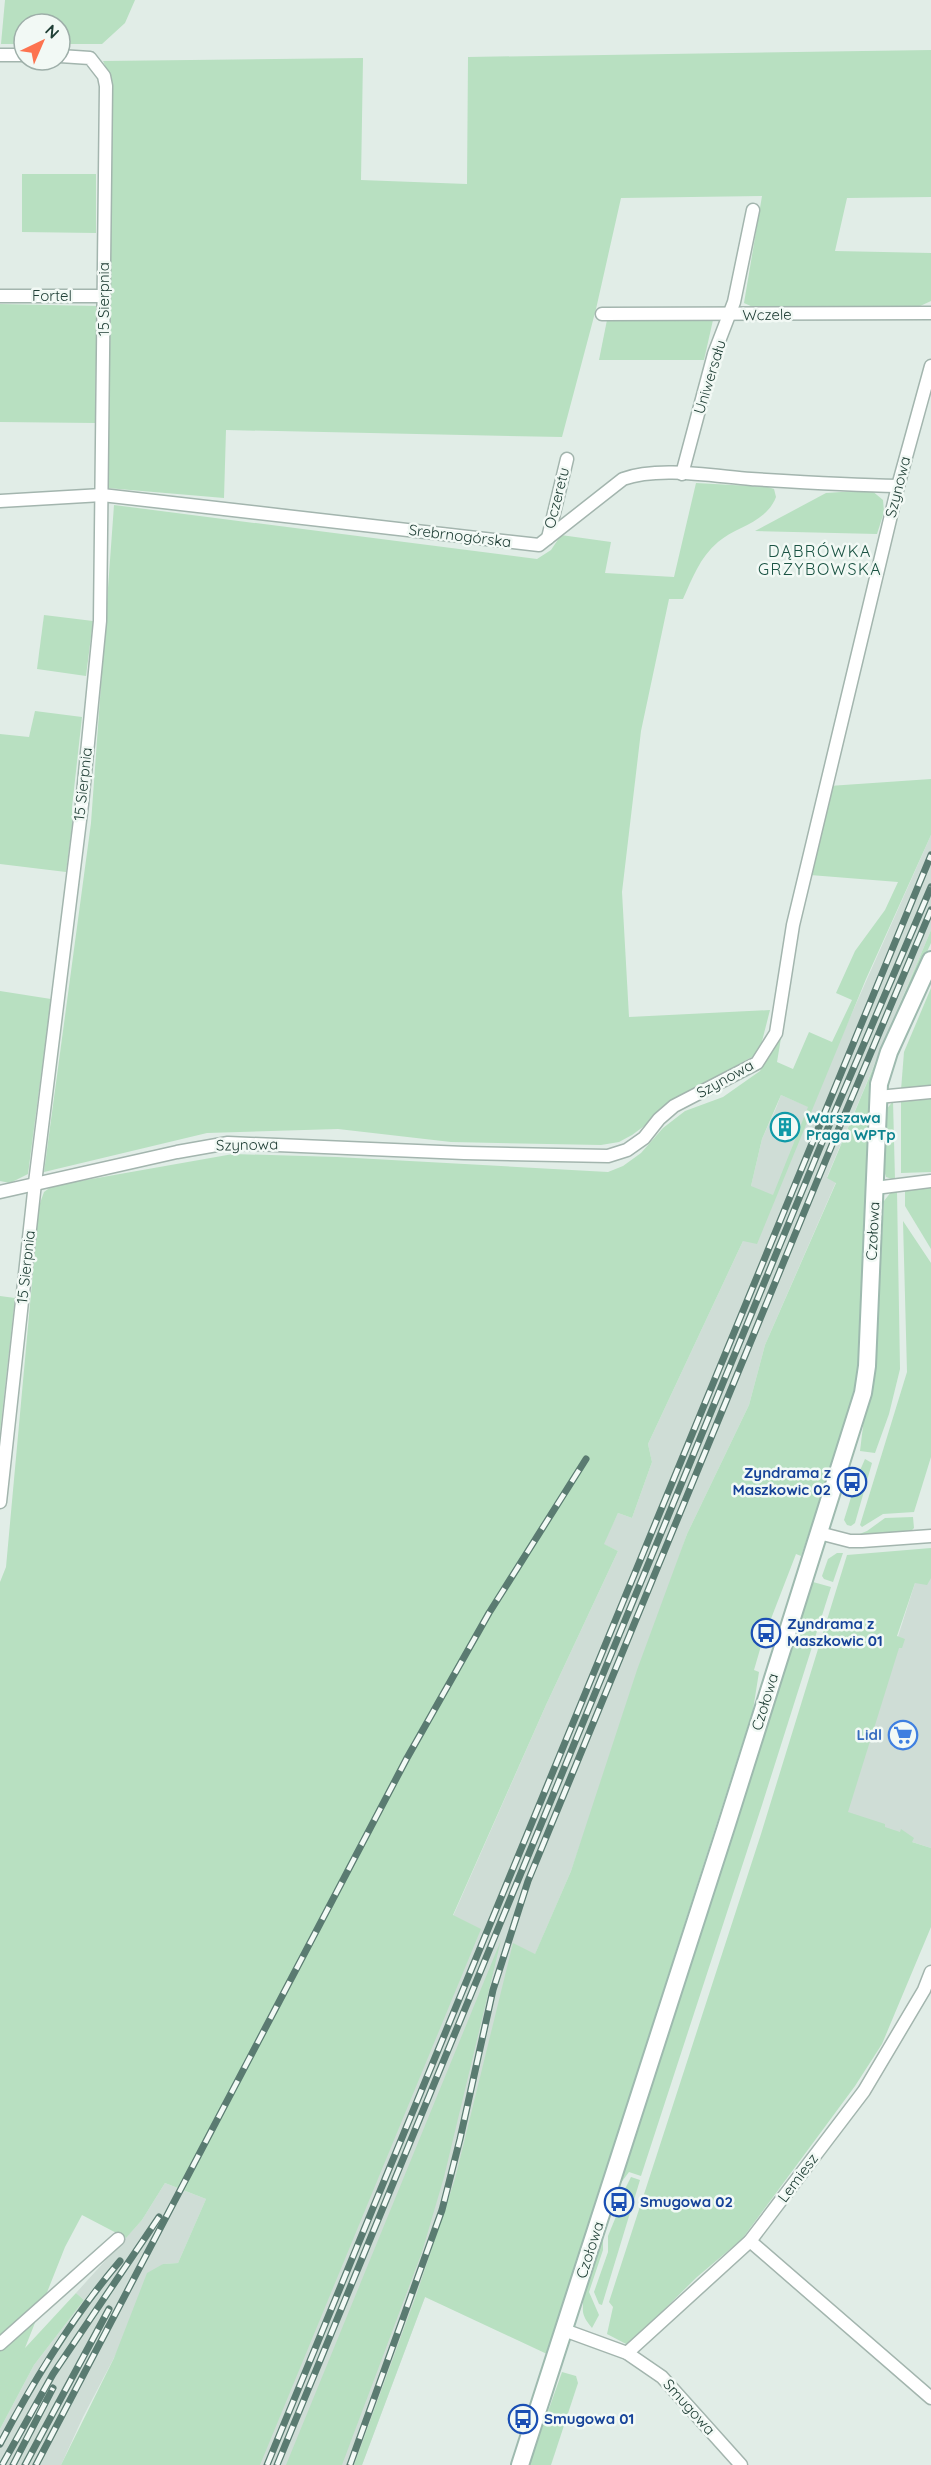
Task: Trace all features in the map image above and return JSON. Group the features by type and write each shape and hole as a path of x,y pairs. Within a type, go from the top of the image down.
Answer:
{"street":[{"name":"15 Sierpnia","path":"0,1502 35,1183 82,804 99,633 106,86 104,76 90,58 72,57"},
{"name":"Uniwersału","path":"682,474 714,354 730,315 753,210"},
{"name":"Fortel","path":"0,296 104,296"},
{"name":"Wczele","path":"602,314 931,313"},
{"name":"Szynowa","path":"0,1192 228,1143 464,1153 608,1156 627,1150 644,1138 658,1119 674,1106 757,1063 776,1033 793,925 897,486 931,366"},
{"name":"Oczeretu","path":"548,538 567,459"},
{"name":"Srebrnogórska","path":"0,501 102,495 539,545 623,479 636,474 682,474 823,484 897,486"},
{"name":"Czołowa","path":"520,2465 819,1533 866,1377 878,1097 889,1052 931,960"},
{"path":"878,1097 931,1092"},
{"path":"875,1188 931,1181"},
{"path":"819,1533 850,1541 931,1536"},
{"name":"Lemiesz","path":"627,2354 750,2241 864,2091 924,1990 931,1972"},
{"path":"0,2344 118,2239"},
{"path":"750,2241 931,2398"},
{"name":"Smugowa","path":"564,2330 627,2354 662,2377 741,2465"}],"shaded area":[{"path":"931,835 931,930 827,1177 836,1182 765,1345 749,1405 687,1534 571,1871 502,2031 425,2297 362,2465 229,2465 402,2032 546,1705 618,1551 603,1544 618,1513 632,1518 652,1462 648,1444 743,1241 751,1186 762,1139 781,1095 809,1107 788,1157"},
{"name":"Lidl","path":"931,1553 931,1848 840,1819 915,1583"},
{"path":"165,2183 206,2199 178,2263 163,2264 83,2417 61,2465 0,2465 0,2429 34,2365 84,2300 76,2293 142,2220"}],"green space":[{"path":"5,0 135,0 125,23 102,44 72,44 72,12 12,12 12,44 1,44"},
{"path":"931,50 931,197 847,198 835,251 931,253 931,301 918,307 755,308 744,303 762,196 621,198 596,309 562,437 226,430 224,498 107,488 111,303 110,77 103,61 363,58 361,180 467,184 468,57"},
{"path":"22,174 96,174 96,233 22,232"},
{"path":"0,304 97,306 95,423 0,422"},
{"path":"607,320 713,320 704,360 599,360"},
{"path":"696,483 768,487 774,489 776,497 765,513 718,542 706,554 683,599 669,599 641,731 622,892 629,1017 770,1010 759,1053 669,1103 632,1135 619,1142 601,1145 451,1142 338,1129 207,1133 44,1172 91,823 114,505 537,559 551,550 561,535 611,542 605,573 674,577"},
{"path":"871,490 883,500 884,512 877,534 755,531 826,493"},
{"path":"44,615 93,621 86,676 37,669"},
{"path":"35,711 82,717 66,872 0,864 0,734 29,737"},
{"path":"931,779 931,835 866,979 757,1244 743,1241 648,1444 652,1462 632,1518 618,1513 604,1544 618,1551 546,1705 453,1915 481,1929 260,2465 61,2465 114,2358 147,2273 163,2264 178,2263 206,2199 165,2183 142,2220 126,2238 82,2215 65,2247 25,2348 76,2293 84,2300 34,2365 0,2429 0,1582 6,1567 39,1206 44,1192 52,1186 233,1154 337,1157 608,1172 623,1166 641,1153 663,1128 685,1111 723,1097 760,1071 781,1038 777,1062 793,1069 809,1032 832,1042 852,1000 836,993 855,951 885,910 898,882 810,875 829,786","holes":["781,1095 808,1107 773,1195 751,1186 762,1139"]},
{"path":"931,930 931,943 872,1073 857,1391 801,1556 796,1554 769,1624 764,1623 759,1637 763,1639 754,1670 759,1672 753,1710 547,2354 425,2297 362,2465 354,2465 417,2293 455,2179 513,1943 535,1954 571,1871 637,1670 687,1534 749,1405 765,1345 836,1183 827,1178"},
{"path":"931,988 931,1088 901,1090 904,1052"},
{"path":"0,991 51,999 28,1174 10,1183 0,1181"},
{"path":"931,1099 931,1172 901,1173 901,1102"},
{"path":"893,1101 895,1180 886,1177 884,1170 886,1110"},
{"path":"931,1185 931,1249 905,1206 905,1188"},
{"path":"897,1191 900,1369 889,1414 875,1453 860,1451 865,1410 872,1391 875,1370 884,1201 891,1192"},
{"path":"903,1221 931,1263 931,1457 914,1512 883,1514 862,1527 860,1525 907,1372"},
{"path":"0,1296 15,1298 0,1433"},
{"path":"865,1459 872,1463 855,1523 851,1526 847,1525 844,1520 853,1491 858,1491 862,1477 858,1475"},
{"path":"913,1517 914,1528 911,1531 857,1535 885,1518"},
{"path":"931,1548 931,1578 927,1585 915,1583 897,1636 905,1639 902,1648 899,1648 848,1812 885,1824 885,1827 900,1832 901,1829 914,1838 912,1842 931,1848 931,1927 882,2044 855,2086 742,2239 697,2277 628,2345 607,2334 613,2307 609,2302 761,1834 847,1555"},
{"path":"837,1553 843,1553 833,1582 822,1576 828,1559"},
{"path":"813,1582 831,1587 762,1805 641,2176 629,2172 617,2188"},
{"path":"501,1940 444,2177 422,2252 342,2465 286,2465"},
{"path":"631,2177 640,2180 602,2305 599,2304 594,2292 608,2252 608,2236 624,2197 622,2195"},
{"path":"603,2234 603,2250 589,2292 599,2315 592,2328 583,2312 584,2293"},
{"path":"562,2372 576,2376 578,2383 551,2465 529,2465"}],"railway":[{"path":"267,2465 931,855"},
{"path":"277,2465 828,1128 931,887"},
{"path":"350,2465 442,2210 493,1990 528,1881 931,910"},
{"path":"36,2465 407,1758 489,1613 586,1459"},
{"path":"2,2465 53,2374 159,2217"},
{"path":"0,2444 55,2350 102,2282 120,2261"},
{"path":"25,2465 109,2309"},
{"path":"13,2465 53,2388"}],"place":[{"name":"Warszawa Praga WPTp","path":"785,1127"},
{"name":"Zyndrama z Maszkowic 02","path":"852,1482"},
{"name":"Zyndrama z Maszkowic 01","path":"766,1633"},
{"name":"Lidl","path":"903,1735"},
{"name":"Smugowa 02","path":"619,2202"},
{"name":"Smugowa 01","path":"523,2419"}],"district":[{"name":"DĄBRÓWKA GRZYBOWSKA","path":"820,560"}]}
